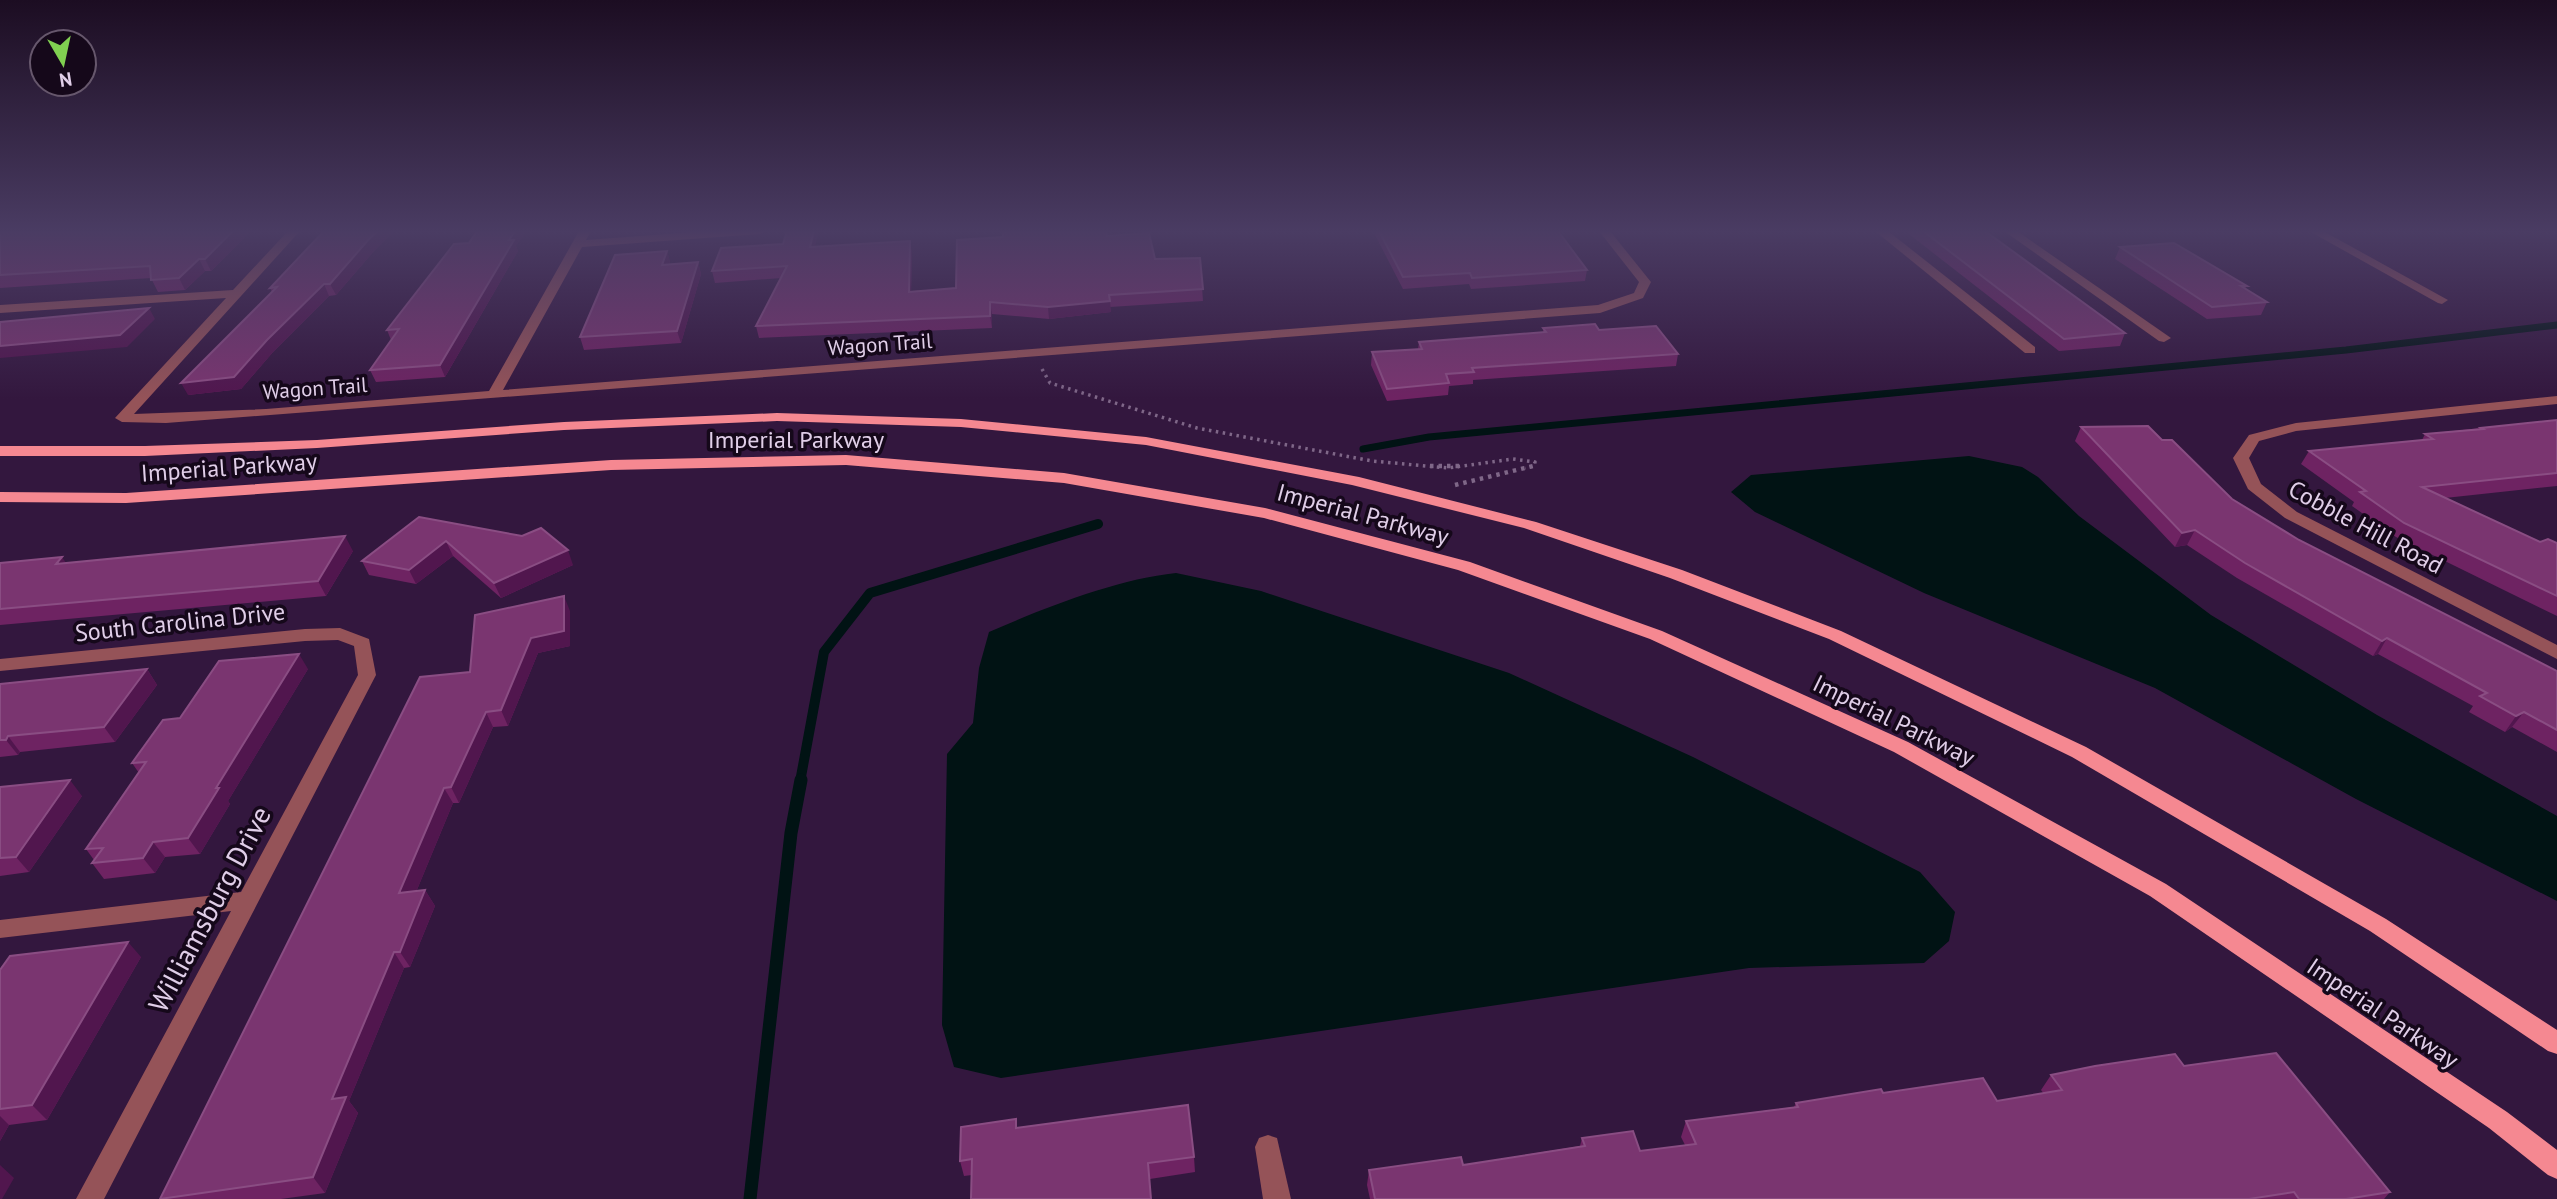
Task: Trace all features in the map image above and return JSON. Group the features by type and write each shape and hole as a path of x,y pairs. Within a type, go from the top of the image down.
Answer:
{"main road":[{"name":"Imperial Parkway","path":"0,451 145,452 564,426 776,417 961,423 1146,441 1353,480 1530,525 1676,574 1835,635 2079,752 2378,925 2557,1043"},
{"name":"Imperial Parkway","path":"0,497 126,498 611,465 845,460 1064,478 1265,513 1464,566 1656,635 1901,747 2158,890 2498,1120 2557,1166"}],"street":[{"path":"0,309 236,294 243,287"},
{"path":"493,396 554,287"},
{"name":"Wagon Trail","path":"236,294 122,418 166,419 493,396 1600,309 1639,295 1642,287"},
{"path":"1951,287 2031,350"},
{"path":"2090,287 2164,338"},
{"path":"2418,287 2442,300"},
{"name":"Cobble Hill Road","path":"2557,400 2295,427 2254,438 2241,458 2254,486 2291,515 2557,653"},
{"name":"South Carolina Drive","path":"0,665 305,635 340,634 363,643"},
{"name":"Williamsburg Drive","path":"90,1199 366,675 363,643"},
{"path":"0,929 247,900"},
{"path":"1268,1147 1277,1199"}],"path":[{"path":"1034,353 1050,383 1197,428 1410,466 1448,468 1513,458 1535,462 1534,466 1448,487"}],"shaded area":[{"path":"1969,456 2022,467 2038,477 2079,516 2211,615 2377,715 2557,816 2557,901 2356,799 2155,688 1924,593 1755,512 1731,492 1751,475"},
{"path":"1176,573 1261,591 1509,673 1693,757 1920,872 1955,912 1949,941 1924,963 1749,968 1001,1078 954,1067 942,1025 947,754 973,723 979,668 989,632 1105,588"}],"building":[{"path":"271,287 321,287 234,377 181,383 277,287"},
{"path":"421,287 486,287 440,365 370,370 399,329 387,330"},
{"path":"601,287 690,287 677,331 580,337"},
{"path":"776,287 909,287 909,292 956,287 1203,289 1109,295 1110,301 1048,307 990,302 990,316 756,326"},
{"path":"1996,287 2062,287 2125,333 2064,339"},
{"path":"2181,287 2243,287 2267,302 2212,307"},
{"path":"149,308 120,335 0,346 0,322"},
{"path":"1595,324 1599,330 1656,326 1678,354 1472,368 1474,372 1446,374 1449,383 1387,389 1372,352 1422,349 1419,342 1546,332 1543,328"},
{"path":"2557,420 2557,473 2422,487 2540,542 2548,539 2557,543 2557,596 2404,523 2360,492 2366,491 2309,451 2433,439 2425,434"},
{"path":"2148,426 2162,440 2172,440 2232,499 2299,540 2557,671 2557,730 2524,712 2516,716 2480,696 2487,693 2387,638 2382,641 2245,563 2195,530 2182,533 2081,427"},
{"path":"419,517 522,536 541,528 568,550 494,583 446,541 409,570 362,561"},
{"path":"345,536 318,581 0,609 0,563 62,557 56,564"},
{"path":"564,596 564,631 531,638 501,710 486,712 451,787 444,788 399,893 425,890 400,952 394,952 332,1099 346,1097 313,1177 160,1199 420,677 470,672 475,615"},
{"path":"299,654 188,838 153,842 143,858 92,863 103,848 86,849 146,762 132,763 163,720 180,718 219,661"},
{"path":"147,669 104,727 8,736 6,740 0,740 0,684"},
{"path":"70,780 16,857 0,858 0,787"},
{"path":"128,942 32,1105 0,1109 0,970 10,956"},
{"path":"2276,1053 2390,1192 2346,1199 2299,1199 2294,1192 2249,1199 1375,1199 1369,1170 1461,1157 1463,1165 1585,1146 1582,1138 1633,1131 1640,1151 1696,1144 1686,1121 1798,1107 1796,1103 1881,1089 1883,1093 1983,1078 1997,1101 2062,1090 2051,1075 2095,1066 2175,1054 2184,1066"},
{"path":"1188,1105 1194,1157 1148,1163 1151,1199 971,1199 972,1159 960,1161 961,1127 1016,1119 1016,1128"}],"waterway":[{"path":"1363,449 1429,437 2346,350 2557,325"},
{"path":"800,782 824,652 870,593 1098,524"},
{"path":"750,1199 791,833 801,780"}]}
